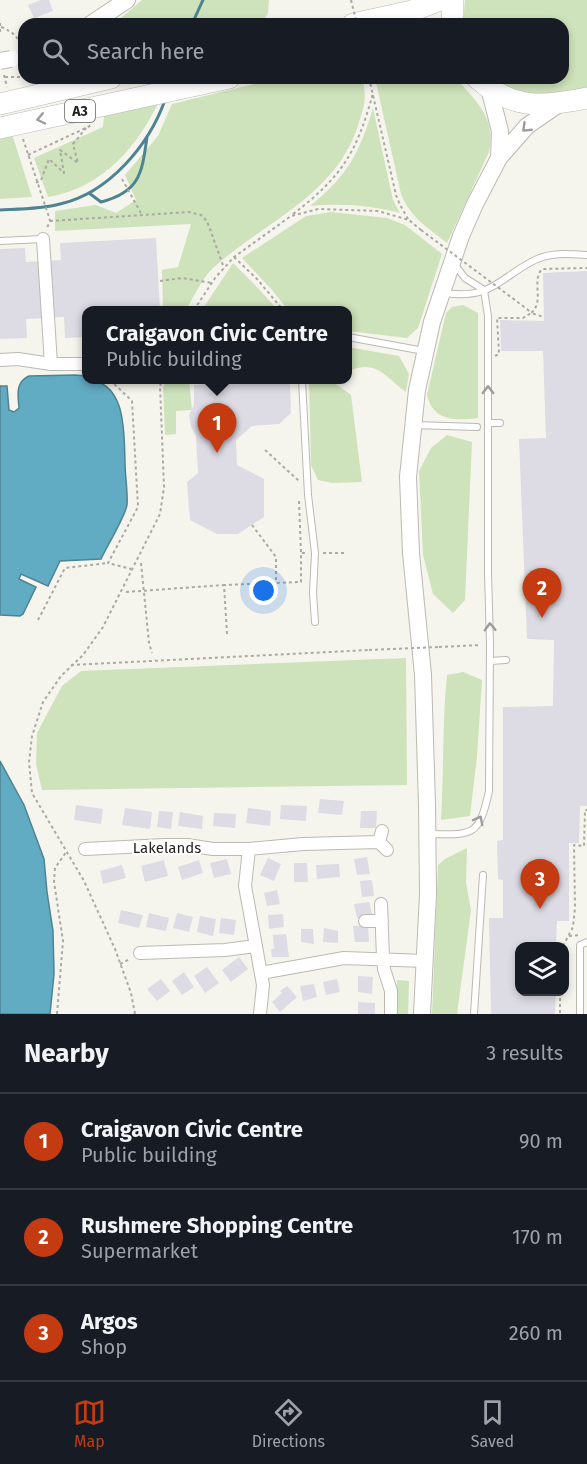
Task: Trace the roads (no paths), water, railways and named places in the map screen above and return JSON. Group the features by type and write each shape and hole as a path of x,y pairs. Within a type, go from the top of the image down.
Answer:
{"highway":[{"path":"381,18 412,11 440,0"},
{"path":"452,18 453,0"},
{"name":"A3","path":"0,104 85,84"},
{"name":"A3","path":"0,128 203,84"},
{"path":"484,84 506,99 519,103 559,104 587,98"}],"street":[{"path":"100,18 127,0"},
{"path":"483,84 500,131 499,158"},
{"path":"422,1014 428,834 423,675 411,553 408,477 424,351 452,262 475,204 499,158 527,126 559,104"},
{"path":"43,239 51,364"},
{"path":"0,360 18,359 51,364 82,364"},
{"name":"Lakelands","path":"85,849 187,845 213,849 249,849 383,841"},
{"path":"249,849 245,886 263,985 260,1014"},
{"path":"381,904 384,969 392,991 391,1014"},
{"path":"365,921 382,921"},
{"path":"140,953 225,950 256,946"},
{"path":"261,974 344,958 425,961"}],"lane":[{"path":"0,241 43,239"},
{"path":"442,293 463,294 492,288 535,260 547,255 587,255"},
{"path":"428,834 463,835 476,828 489,790 488,316 484,290 465,278 452,262"},
{"path":"352,339 424,351"},
{"path":"302,384 308,495 315,553 315,622"},
{"path":"488,423 500,423"},
{"path":"413,425 477,427"},
{"path":"490,661 506,660"},
{"path":"474,1014 483,875"},
{"path":"580,1014 580,945 587,942"}],"water":[{"path":"29,376 82,376 82,384 102,384 109,389 116,399 123,424 127,505 101,559 60,561 48,586 21,574 19,579 36,587 23,614 20,616 0,615 0,386 7,386 9,410 14,412 19,408 19,385"},
{"path":"0,761 24,805 44,859 53,931 54,974 50,1014 0,1014"}],"waterway":[{"path":"195,18 203,0"},
{"path":"0,210 53,206 78,198 95,189 111,178 138,150 149,134 165,100"},
{"path":"89,193 101,202 114,198 131,187 141,171 147,137"}],"place":[{"name":"Craigavon Civic Centre","path":"217,453"},
{"name":"Rushmere Shopping Centre","path":"542,618"},
{"name":"Argos","path":"540,909"}]}
